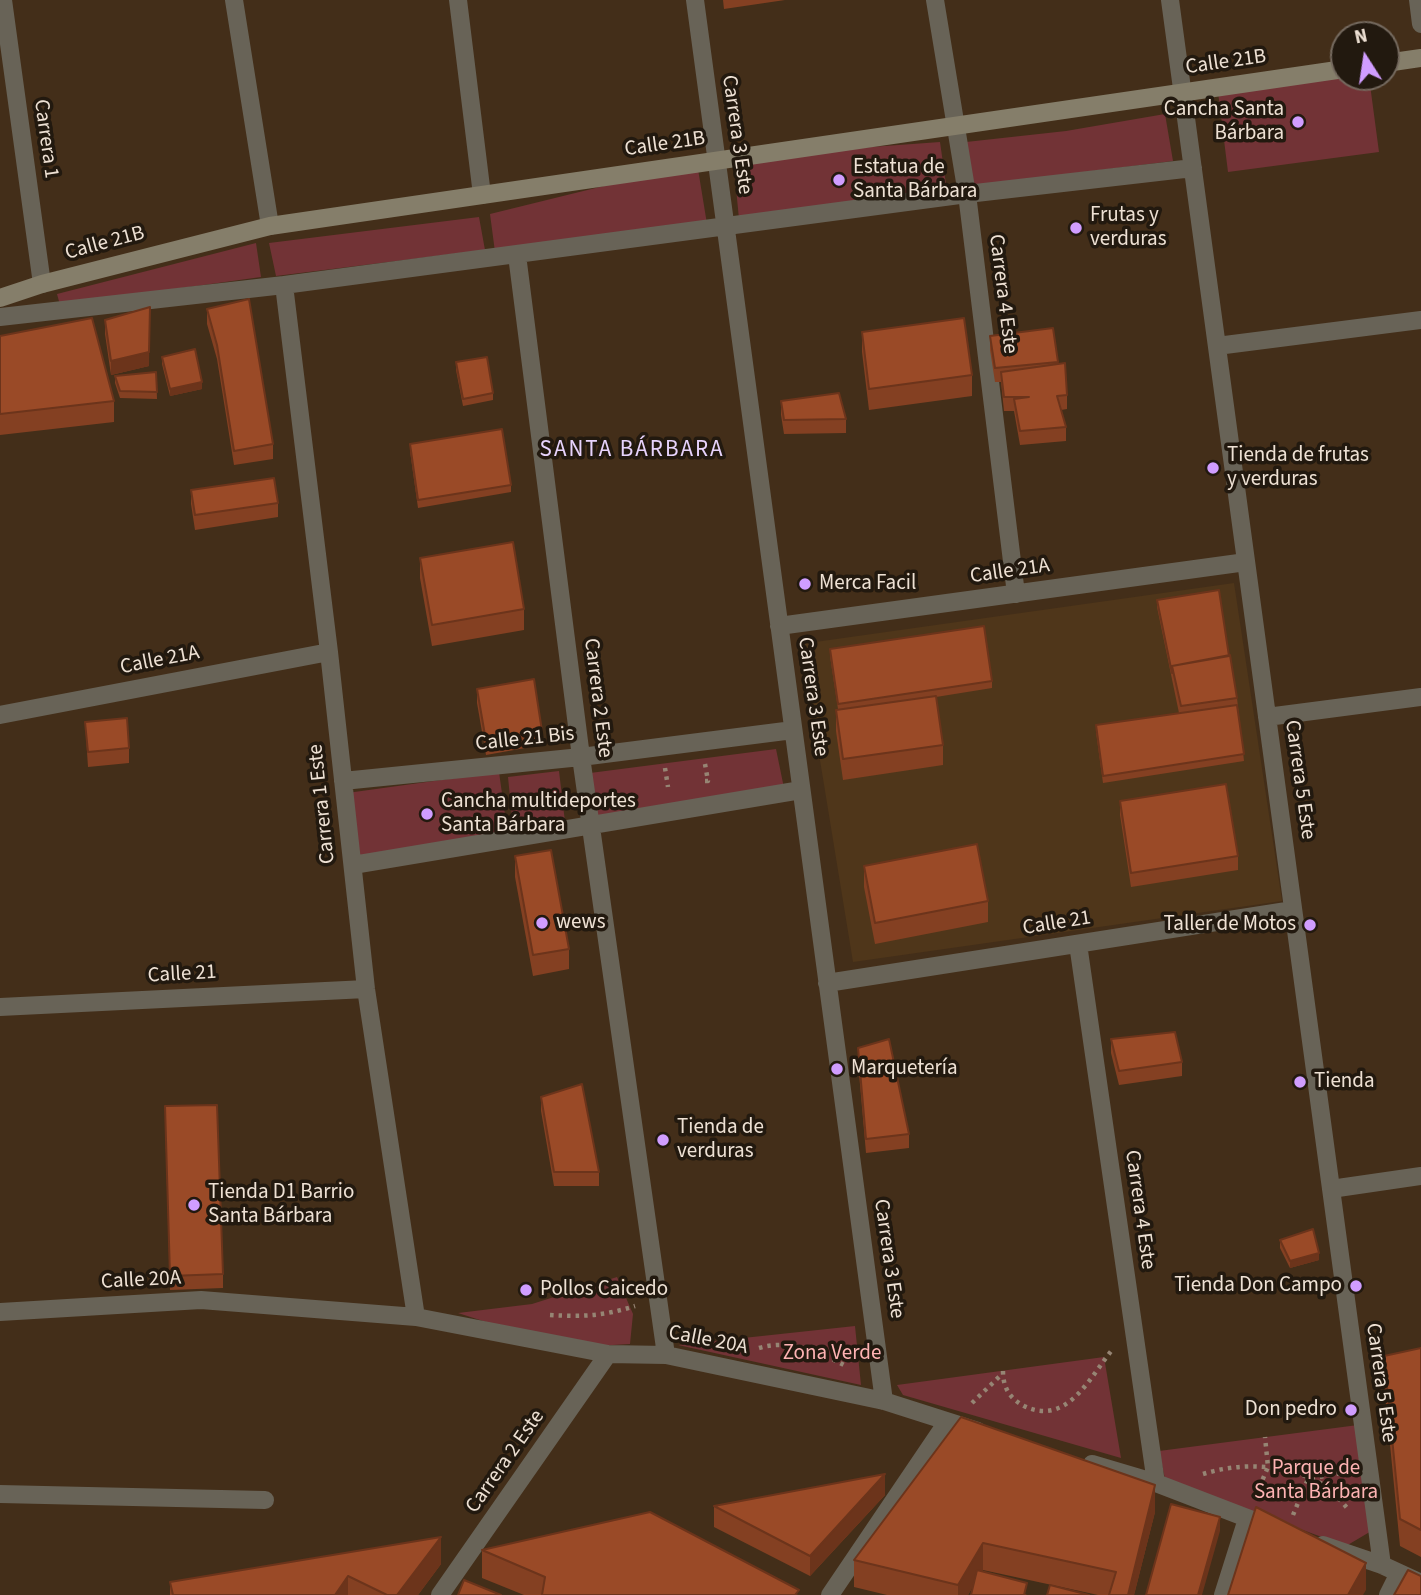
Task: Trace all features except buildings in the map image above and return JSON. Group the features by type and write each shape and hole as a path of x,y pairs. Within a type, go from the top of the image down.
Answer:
{"street":[{"name":"Carrera 1","path":"3,0 42,284"},
{"path":"234,0 270,226"},
{"path":"458,0 482,195"},
{"name":"Carrera 3 Este","path":"695,0 884,1401"},
{"name":"Carrera 4 Este","path":"935,0 967,194 1016,594"},
{"name":"Carrera 5 Este","path":"1170,0 1382,1565"},
{"path":"1418,0 1421,24"},
{"path":"1400,61 1421,58"},
{"name":"Calle 21B","path":"0,298 42,284 270,226 1330,71"},
{"path":"0,317 284,285 967,194 1193,168"},
{"name":"Carrera 2 Este","path":"517,255 582,757 666,1354"},
{"name":"Carrera 1 Este","path":"284,285 329,652 366,989 416,1317"},
{"path":"1217,346 1421,320"},
{"name":"Calle 21A","path":"779,626 1246,562"},
{"name":"Calle 21A","path":"0,715 329,652"},
{"path":"1267,717 1421,697"},
{"name":"Calle 21 Bis","path":"344,781 582,757 793,730"},
{"path":"353,865 591,823 801,790"},
{"name":"Calle 21","path":"827,983 1293,910"},
{"name":"Carrera 4 Este","path":"1078,944 1133,1325 1161,1485"},
{"name":"Calle 21","path":"0,1007 366,989"},
{"path":"1331,1189 1421,1176"},
{"name":"Calle 20A","path":"0,1312 201,1300 416,1317 608,1354 666,1354 884,1401 999,1437"},
{"name":"Carrera 2 Este","path":"440,1595 608,1354"},
{"path":"830,1595 947,1422"},
{"path":"1078,1460 1161,1485 1286,1532"},
{"path":"0,1493 265,1500"},
{"path":"1223,1595 1247,1519"},
{"path":"1310,1540 1382,1565 1421,1583"},
{"path":"1388,1595 1399,1573"}],"path":[{"path":"702,742 708,781"},
{"path":"694,782 718,779"},
{"path":"656,787 681,784"},
{"path":"546,1315 597,1316 659,1298"},
{"path":"947,1422 974,1401 1003,1371 1004,1387 1019,1403 1048,1412 1064,1407 1076,1397 1133,1325"},
{"path":"1265,1437 1268,1467"},
{"path":"1161,1485 1223,1468 1250,1465 1268,1467 1325,1486 1355,1516"},
{"path":"1308,1479 1369,1468"},
{"path":"1286,1532 1308,1479"}],"shaded area":[{"path":"1234,583 1282,901 853,962 801,644"}],"green space":[{"name":"Cancha Santa Bárbara","path":"1330,79 1330,91 1371,91 1379,152 1228,172 1218,92"},
{"path":"1165,114 1173,161 973,186 966,142 1066,131"},
{"path":"940,142 947,191 739,219 733,157"},
{"path":"697,163 707,224 495,252 490,214"},
{"path":"479,217 485,250 276,276 269,243"},
{"path":"256,243 261,277 60,305 57,294"},
{"path":"776,749 784,788 595,816 590,773"},
{"path":"559,771 565,822 513,828 508,777"},
{"name":"Cancha multideportes Santa Bárbara","path":"499,772 508,836 356,857 347,793"},
{"path":"617,1277 633,1314 630,1344 596,1346 508,1329 458,1313 532,1304"},
{"name":"Zona Verde","path":"855,1326 861,1385 678,1345"},
{"path":"1104,1357 1121,1458 903,1395 897,1385"},
{"name":"Parque de Santa Bárbara","path":"1358,1425 1373,1530 1346,1546 1165,1479 1159,1451"}],"place":[{"name":"Cancha Santa Bárbara","path":"1298,122"},
{"name":"Estatua de Santa Bárbara","path":"839,180"},
{"name":"Frutas y verduras","path":"1076,228"},
{"name":"Tienda de frutas y verduras","path":"1213,468"},
{"name":"Merca Facil","path":"805,584"},
{"name":"Cancha multideportes Santa Bárbara","path":"427,814"},
{"name":"wews","path":"542,923"},
{"name":"Taller de Motos","path":"1310,925"},
{"name":"Marquetería","path":"837,1069"},
{"name":"Tienda","path":"1300,1082"},
{"name":"Tienda de verduras","path":"663,1140"},
{"name":"Tienda D1 Barrio Santa Bárbara","path":"194,1205"},
{"name":"Tienda Don Campo","path":"1356,1286"},
{"name":"Pollos Caicedo","path":"526,1290"},
{"name":"Don pedro","path":"1351,1410"}],"district":[{"name":"SANTA BÁRBARA","path":"632,451"}]}
